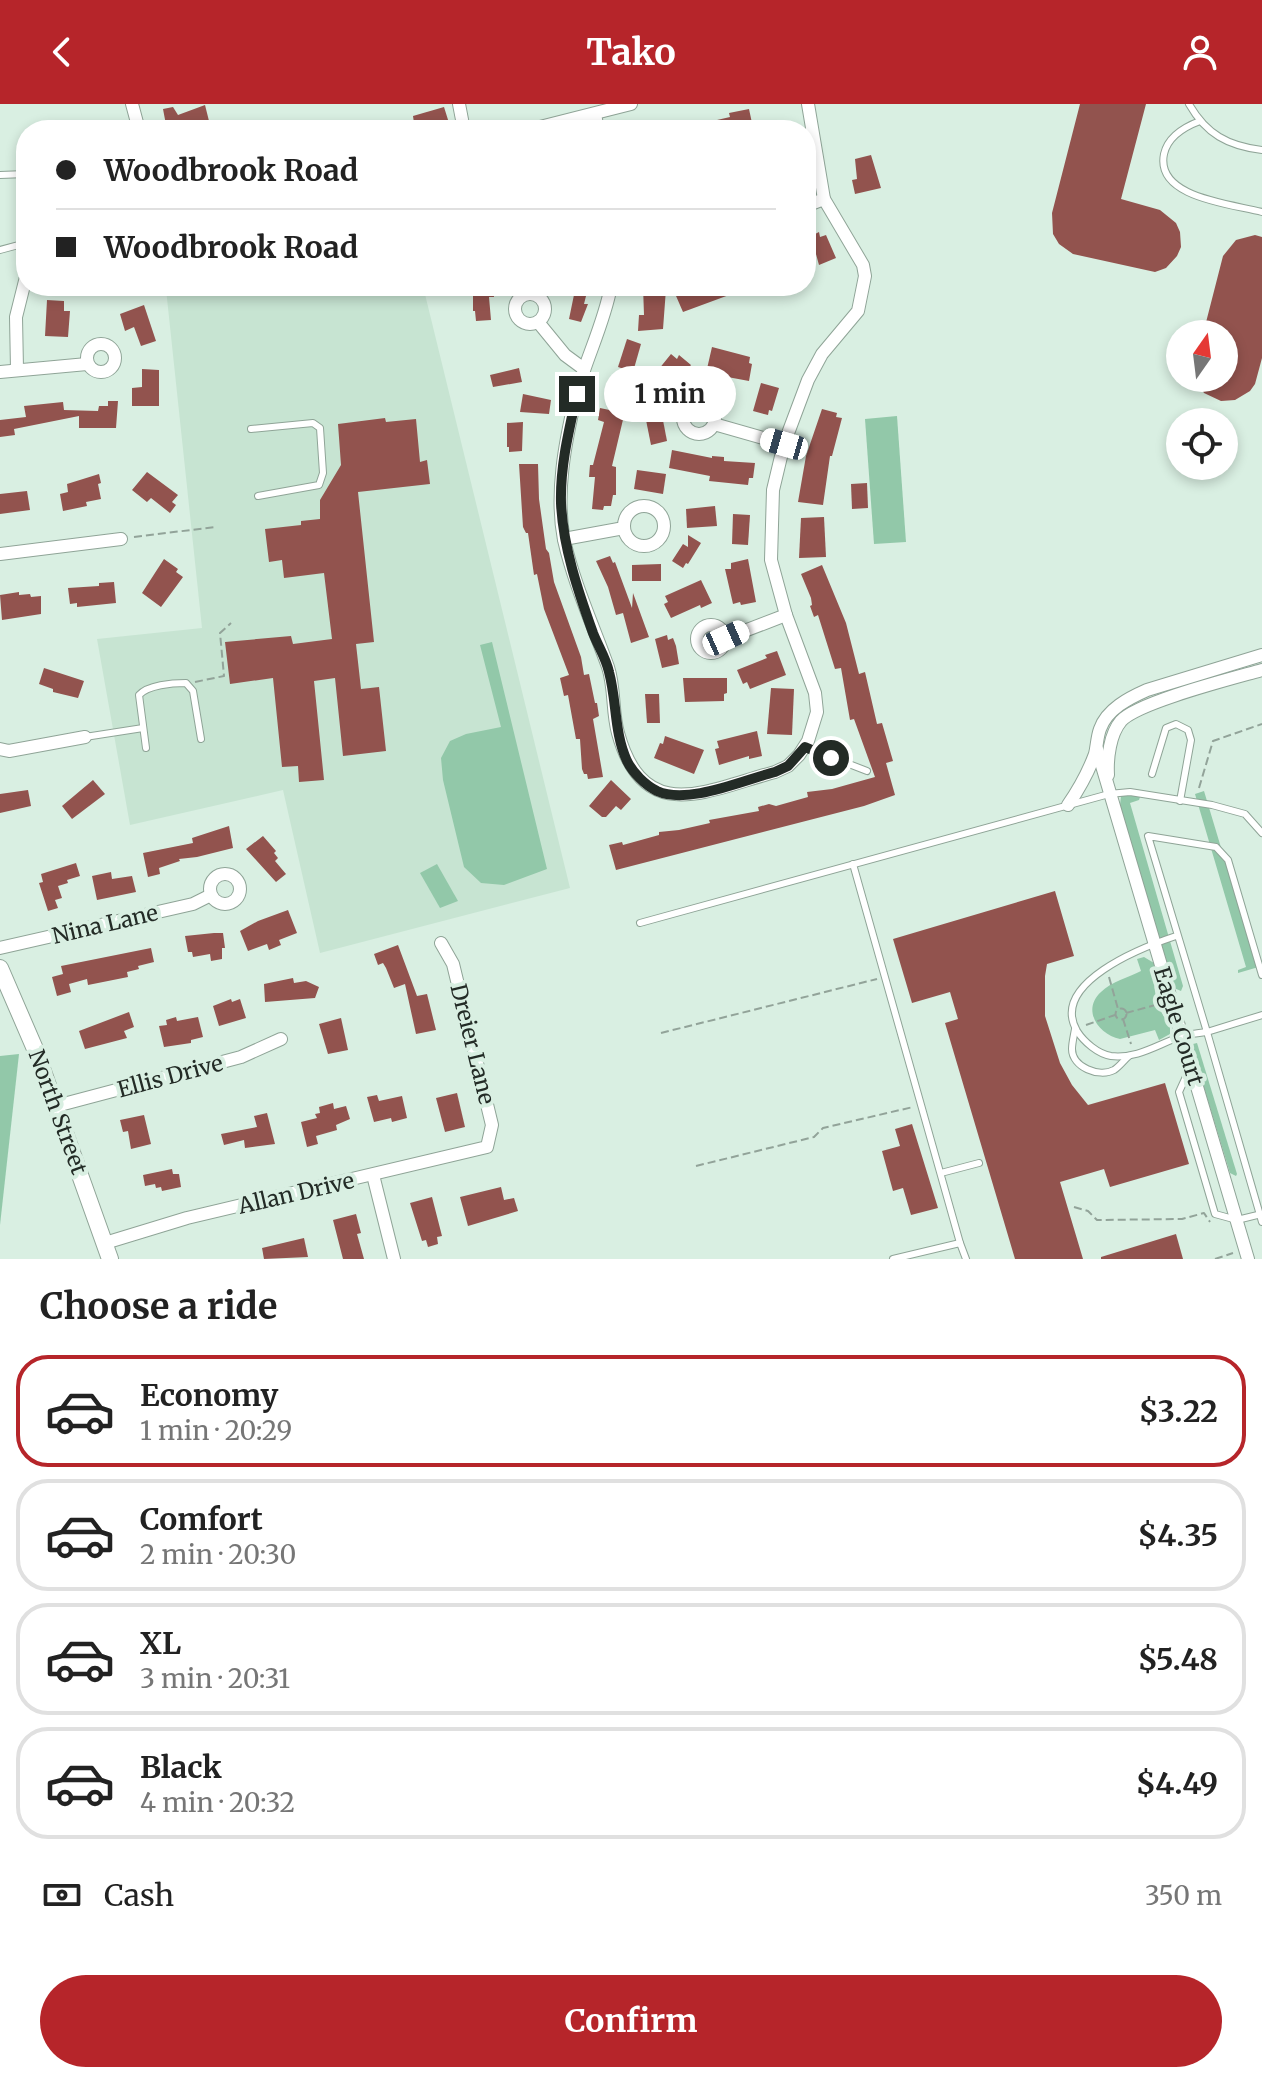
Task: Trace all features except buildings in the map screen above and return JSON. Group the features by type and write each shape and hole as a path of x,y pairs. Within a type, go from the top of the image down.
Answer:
{"main road":[{"name":"North Street","path":"0,968 56,1106 108,1251"}],"street":[{"path":"570,120 631,104"},
{"path":"595,114 596,120"},
{"path":"609,296 584,369 563,466 561,499 564,539 593,634 608,668 617,729 628,763 641,780 656,790 684,796 788,766 805,747 817,712 815,693 786,615 771,560 771,514 784,444 808,380 822,354 858,311 864,289 863,265 824,199 816,152"},
{"path":"816,202 824,199"},
{"path":"17,369 16,317 21,296"},
{"path":"538,322 565,355 584,369"},
{"path":"0,372 87,364"},
{"path":"714,424 784,444"},
{"path":"564,539 624,528"},
{"path":"0,554 121,539"},
{"path":"726,638 786,615"},
{"path":"1068,805 1088,771 1106,716 1129,698 1262,655"},
{"name":"Eagle Court","path":"1109,794 1107,763 1121,721 1133,712 1196,689 1262,670"},
{"path":"3,752 85,737"},
{"name":"Eagle Court","path":"1097,749 1247,1254"},
{"name":"Nina Lane","path":"0,948 193,904 209,896"},
{"name":"Dreier Lane","path":"441,943 453,964 492,1125 487,1147"},
{"name":"Ellis Drive","path":"56,1106 241,1057 281,1039"},
{"name":"Allan Drive","path":"108,1251 187,1218 487,1147"},
{"path":"373,1175 394,1259"}],"lane":[{"path":"1189,104 1200,121 1216,136 1229,143 1262,150"},
{"path":"1200,121 1184,128 1166,148 1163,165 1168,179 1186,193 1262,212"},
{"path":"251,429 313,423 320,428 323,473 319,485 258,496"},
{"path":"146,748 139,695 143,690 186,683 193,691 201,739"},
{"path":"1152,774 1166,728 1176,724 1188,730 1191,740 1180,801"},
{"path":"85,737 143,728"},
{"path":"805,747 867,771"},
{"path":"640,923 1109,794 1130,792 1212,805 1245,814 1262,833"},
{"path":"1191,1067 1179,1092 1215,1214 1237,1220 1261,1217 1148,836 1216,847 1228,860 1262,975"},
{"path":"853,864 966,1259"},
{"path":"1176,936 1154,943 1106,968 1079,989 1072,1006 1075,1061 1086,1069 1102,1073 1114,1070 1131,1056 1181,1037 1262,1015"},
{"path":"1075,1029 1088,1044 1108,1056 1131,1056"},
{"path":"941,1173 979,1163"},
{"path":"893,1259 960,1243"}],"path":[{"path":"121,539 215,527"},
{"path":"186,683 224,676 220,633 231,623"},
{"path":"1199,788 1213,741 1262,724"},
{"path":"1075,1029 1115,1015 1118,1009 1106,968"},
{"path":"661,1033 885,977"},
{"path":"1131,1056 1123,1019 1126,1013 1171,1001"},
{"path":"1118,1009 1126,1013"},
{"path":"1115,1015 1123,1019"},
{"path":"696,1166 814,1137 823,1128 921,1104"},
{"path":"1074,1207 1088,1211 1097,1220 1182,1219 1204,1213 1208,1222 1237,1220"},
{"path":"1215,1259 1247,1254"}],"shaded area":[{"path":"167,296 425,296 570,888 320,953 283,790 130,825 97,639 202,628"}],"green space":[{"path":"897,416 906,542 874,544 865,419"},
{"path":"492,642 547,869 504,885 481,883 464,867 443,780 441,758 450,741 466,734 501,727 480,645"},
{"path":"1204,791 1256,964 1262,963 1262,966 1238,973 1246,967 1195,794"},
{"path":"1125,792 1140,797 1130,803 1183,986 1181,991 1174,988 1120,805"},
{"path":"437,864 458,901 440,908 420,873"},
{"path":"1144,957 1154,963 1156,995 1160,1010 1170,1024 1170,1034 1159,1040 1155,1030 1120,1039 1112,1037 1095,1021 1095,999 1110,985 1141,971 1137,959"},
{"path":"1197,1043 1236,1176 1230,1173 1192,1048"},
{"path":"19,1054 0,1225 0,1056"}],"route":[{"path":"577,394 563,466 561,499 564,539 593,634 608,668 617,729 628,763 641,780 656,790 684,796 775,772 788,766 805,747 831,758"}]}
